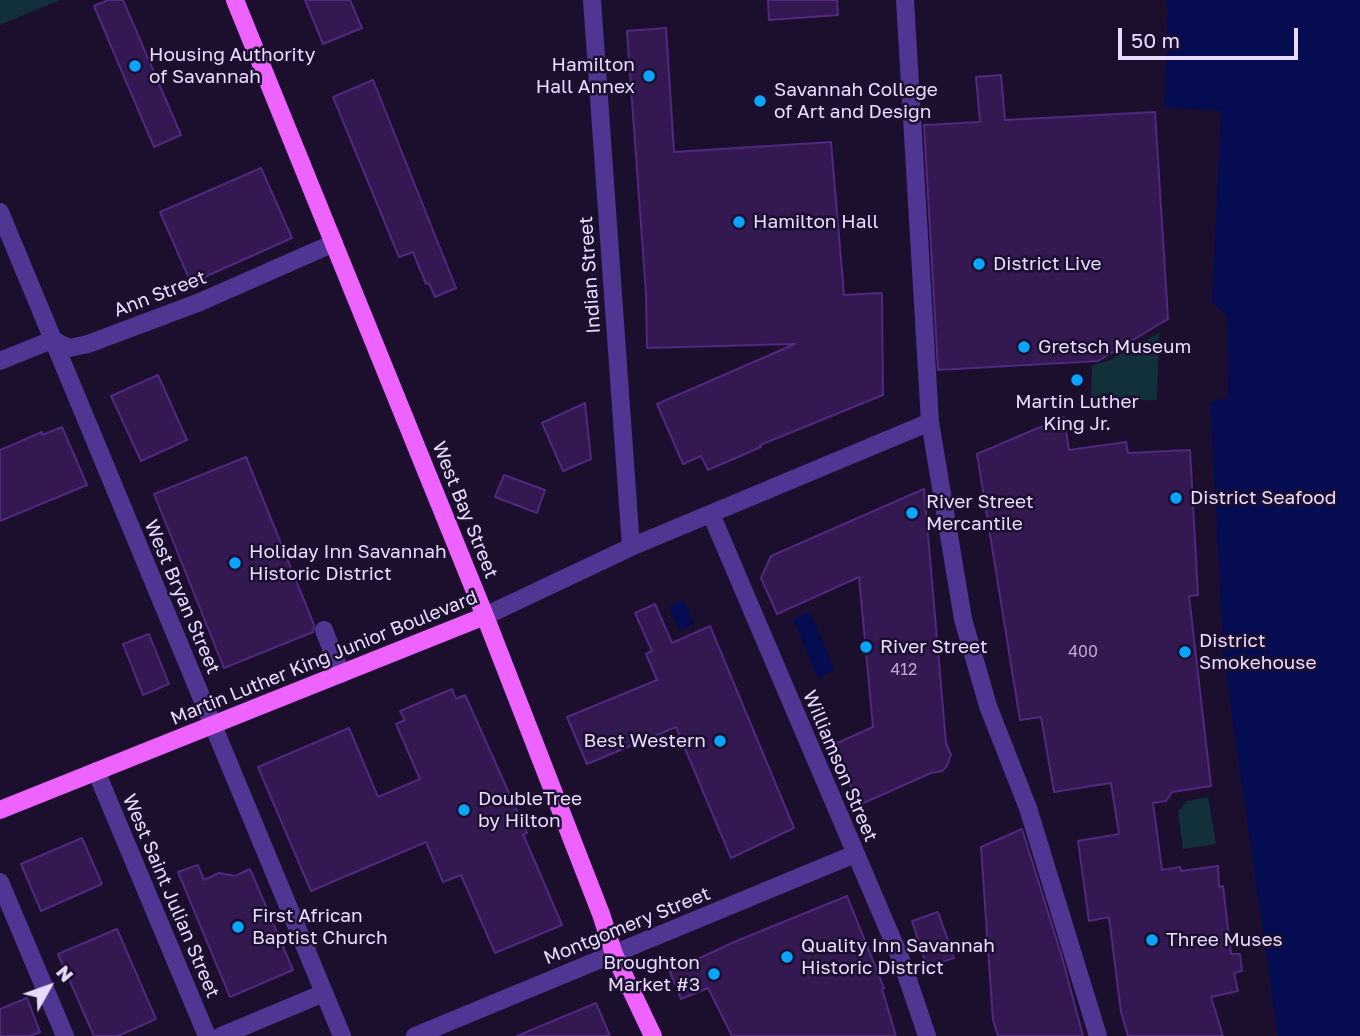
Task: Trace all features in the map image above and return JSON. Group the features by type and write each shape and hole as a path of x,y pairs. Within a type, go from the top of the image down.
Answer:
{"main road":[{"name":"West Bay Street","path":"235,0 485,616 601,914 614,954 653,1036"},
{"name":"Martin Luther King Junior Boulevard","path":"0,810 485,616"}],"street":[{"name":"Indian Street","path":"592,0 631,547"},
{"path":"905,0 930,422 963,619 988,706 1028,808 1098,1036"},
{"name":"West Bryan Street","path":"0,212 342,1036"},
{"name":"Ann Street","path":"52,340 69,348 88,344 200,302 334,243"},
{"path":"0,361 52,340"},
{"name":"Martin Luther King Junior Boulevard","path":"485,616 631,547 930,422"},
{"name":"Williamson Street","path":"711,514 902,962 927,1036"},
{"path":"324,629 341,674"},
{"name":"West Saint Julian Street","path":"96,771 207,1036"},
{"name":"Montgomery Street","path":"415,1036 855,854"},
{"path":"0,881 65,1036"},
{"path":"221,1036 324,993"}],"shaded area":[{"path":"0,0 60,0 0,25"},
{"path":"1166,0 1360,0 1360,1036 1278,1036 1224,660 1210,402 1228,398 1227,316 1212,302 1221,111 1164,107 1168,7"},
{"path":"1159,333 1157,400 1091,401 1092,365 1108,361"},
{"path":"684,600 694,624 680,631 669,607"},
{"path":"810,612 835,670 818,678 793,619"},
{"path":"1208,797 1216,844 1183,849 1178,811 1187,801"}],"building":[{"name":"Housing Authority of Savannah","path":"108,0 123,0 181,135 154,147 94,6"},
{"path":"305,0 350,0 362,28 323,44"},
{"path":"768,0 837,0 838,15 769,20"},
{"path":"666,28 674,152 831,142 844,295 882,293 883,395 760,445 761,447 708,470 701,456 683,464 657,404 795,344 647,348 646,294 627,31"},
{"name":"District Live","path":"1001,75 1005,120 1155,112 1168,319 1098,361 938,370 924,125 980,122 976,77"},
{"path":"373,80 456,288 435,297 429,283 426,284 413,252 399,257 333,97"},
{"path":"261,168 292,238 191,283 160,212"},
{"path":"158,375 187,440 141,461 111,396"},
{"path":"585,403 591,459 563,471 542,423"},
{"path":"1064,417 1069,450 1126,442 1128,453 1190,450 1198,595 1189,596 1211,786 1172,792 1166,801 1153,803 1162,870 1180,867 1181,871 1218,866 1231,954 1240,954 1242,971 1234,973 1238,991 1211,997 1223,1036 1128,1036 1121,1012 1109,917 1089,921 1078,841 1119,834 1111,783 1054,792 1041,717 1020,720 977,454"},
{"path":"62,427 87,485 0,521 0,450 42,432 42,435"},
{"name":"Holiday Inn Savannah Historic District","path":"246,457 314,625 313,632 224,668 154,494"},
{"path":"504,475 545,490 537,513 495,497"},
{"path":"924,489 946,743 951,755 942,771 931,773 859,805 833,745 873,727 859,577 777,614 761,578 771,556"},
{"name":"Best Western","path":"655,604 672,643 710,626 794,828 731,858 676,727 587,764 567,717 657,680 646,654 652,651 635,613"},
{"path":"149,634 169,684 143,695 123,644"},
{"path":"452,689 456,699 465,695 527,833 523,834 562,925 495,953 461,875 443,882 426,842 311,891 258,767 349,728 378,797 420,779 396,724 405,720 400,711"},
{"path":"1022,829 1062,957 1083,1036 998,1036 993,1020 981,847"},
{"path":"82,838 102,884 41,911 21,864"},
{"name":"First African Baptist Church","path":"198,865 204,880 219,873 235,876 250,869 293,970 230,997 178,872"},
{"name":"Quality Inn Savannah Historic District","path":"847,896 884,988 882,989 896,1036 732,1036 708,988 681,999 670,972 734,942"},
{"path":"938,912 954,958 927,967 912,921"},
{"path":"117,929 156,1019 118,1036 94,1036 58,954"},
{"path":"27,998 40,1032 30,1036 0,1036 0,1009"},
{"path":"596,1003 610,1036 517,1036"}],"place":[{"name":"Housing Authority of Savannah","path":"135,66"},
{"name":"Hamilton Hall Annex","path":"649,76"},
{"name":"Savannah College of Art and Design","path":"760,101"},
{"name":"Hamilton Hall","path":"739,222"},
{"name":"District Live","path":"979,264"},
{"name":"Gretsch Museum","path":"1024,347"},
{"name":"Martin Luther King Jr.","path":"1077,380"},
{"name":"District Seafood","path":"1176,498"},
{"name":"River Street Mercantile","path":"912,513"},
{"name":"Holiday Inn Savannah Historic District","path":"235,563"},
{"name":"River Street","path":"866,647"},
{"name":"District Smokehouse","path":"1185,652"},
{"name":"Best Western","path":"720,741"},
{"name":"DoubleTree by Hilton","path":"464,810"},
{"name":"First African Baptist Church","path":"238,927"},
{"name":"Three Muses","path":"1152,940"},
{"name":"Quality Inn Savannah Historic District","path":"787,957"},
{"name":"Broughton Market #3","path":"714,974"}]}
